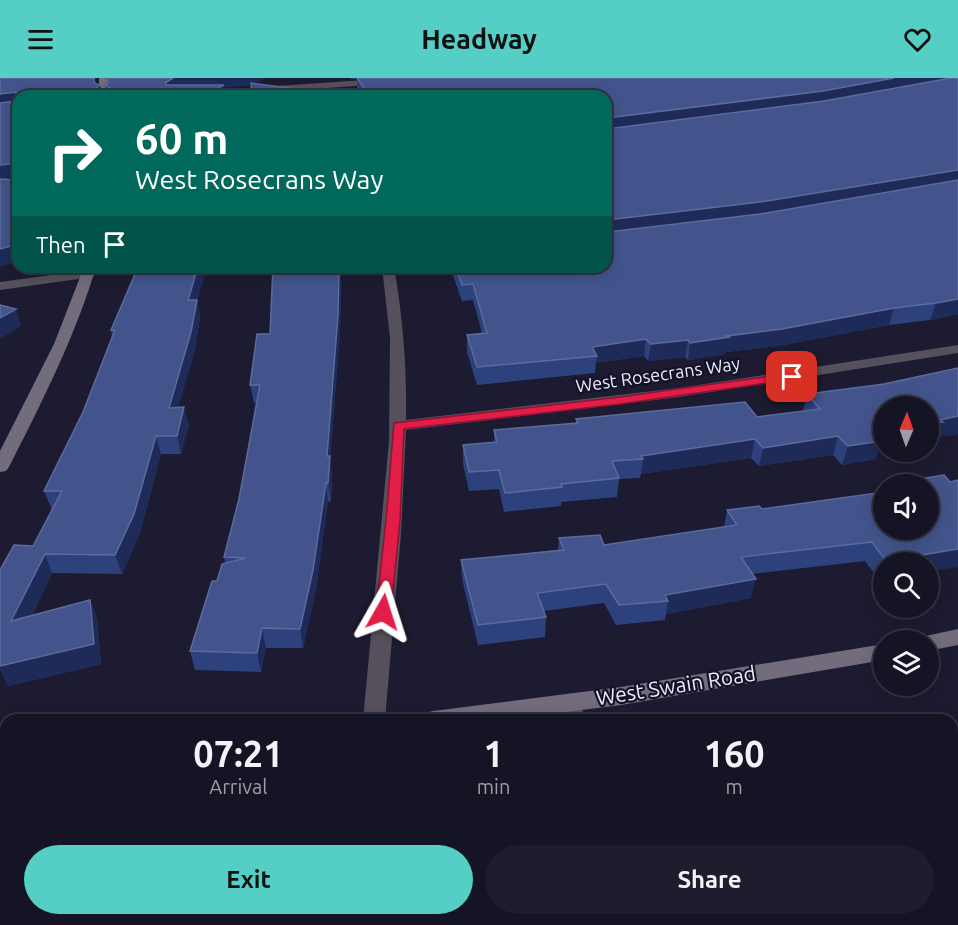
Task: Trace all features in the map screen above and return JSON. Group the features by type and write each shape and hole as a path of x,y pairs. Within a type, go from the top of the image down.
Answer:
{"street":[{"path":"235,90 314,82 396,81"},
{"path":"0,286 77,273"},
{"path":"0,467 51,368 88,273"},
{"path":"375,714 393,520 398,426 398,347 389,273"},
{"name":"West Rosecrans Way","path":"398,426 653,396 835,371 958,349"},
{"path":"939,641 958,637"},
{"name":"West Swain Road","path":"526,714 573,711 873,654"}],"building":[{"path":"0,78 94,78 94,83 100,85 94,90 12,90 12,92 0,94"},
{"path":"108,78 173,78 165,83 167,85 224,85 214,90 114,90 105,85 108,83"},
{"path":"357,78 894,78 823,91 612,117 612,90 365,90"},
{"path":"958,78 958,170 760,202 612,219 612,128 824,101"},
{"path":"251,83 296,90 252,90"},
{"path":"12,102 12,163 0,165 0,103"},
{"path":"0,179 12,180 12,246 0,249"},
{"path":"958,180 958,299 690,343 688,340 651,344 646,339 592,347 597,356 477,367 467,335 487,333 473,284 462,285 457,273 612,273 612,232 760,214"},
{"path":"196,273 188,300 197,300 191,332 169,408 184,407 177,436 156,436 134,514 115,555 45,554 11,621 90,600 94,644 0,666 0,570 14,545 33,546 62,491 44,491 83,412 115,330 111,330 135,274"},
{"path":"273,273 339,273 338,315 327,456 330,456 328,483 326,483 313,570 300,629 262,628 257,653 190,651 212,581 217,581 222,564 246,558 224,557 239,499 260,385 250,385 257,334 270,334"},
{"path":"0,305 16,309 0,318"},
{"path":"958,368 958,416 940,420 943,422 939,423 939,396 873,396 873,442 848,446 838,436 763,448 755,439 641,456 643,459 612,461 619,478 505,493 499,470 469,472 463,445 497,442 494,430 578,423 576,419 745,402 757,417 820,409 807,394 884,384"},
{"path":"944,475 950,482 958,480 958,549 939,552 879,552 872,542 741,557 756,579 665,595 668,601 619,605 606,584 537,593 546,617 478,625 461,560 564,550 559,538 600,535 604,545 737,525 727,510 759,506 762,509 873,494 873,540 939,540 939,476"}],"route":[{"path":"383,612 393,520 398,426 620,401 792,377"}]}
